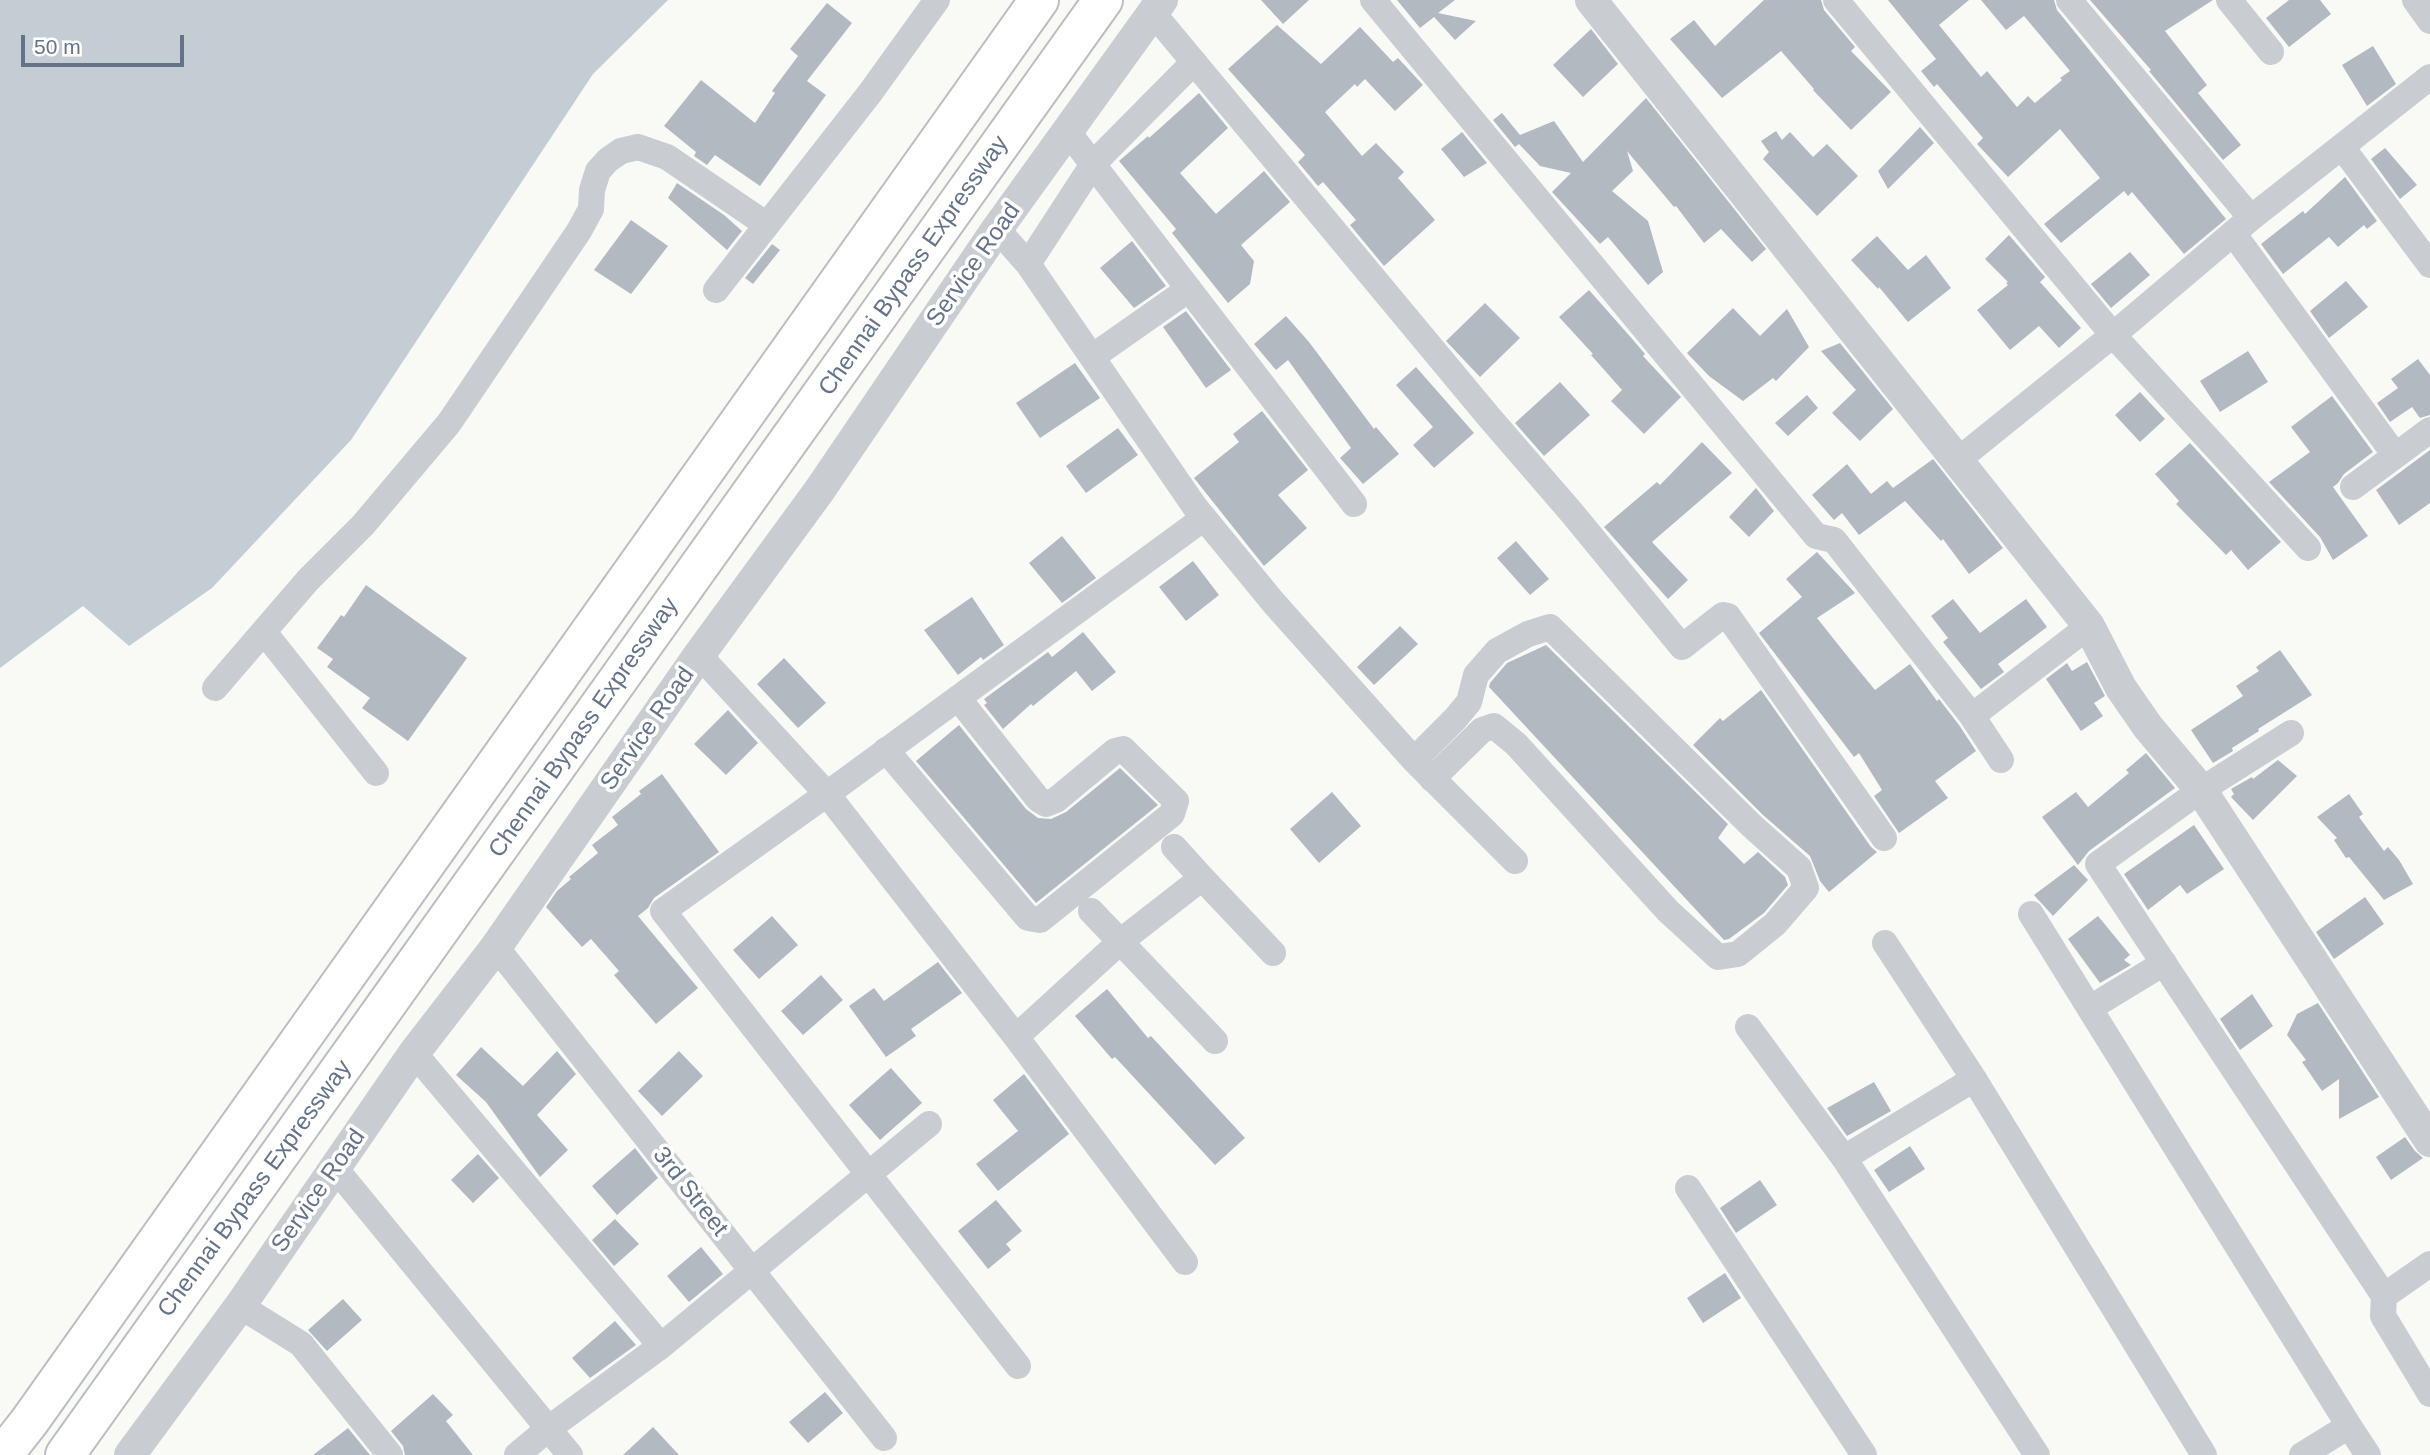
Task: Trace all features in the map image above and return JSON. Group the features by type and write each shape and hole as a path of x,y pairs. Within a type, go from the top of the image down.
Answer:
{"highway":[{"name":"Chennai Bypass Expressway","path":"3,1455 38,1410 1039,0"},
{"name":"Chennai Bypass Expressway","path":"65,1455 1103,0"}],"street":[{"path":"716,290 870,93 937,0"},
{"path":"1373,0 1816,536 1834,540 1972,716 2001,760"},
{"path":"1591,0 2090,626 2121,688 2148,727 2202,790 2430,1141"},
{"path":"1836,0 2113,335 2308,548"},
{"path":"2069,0 2242,226 2395,455"},
{"path":"2229,0 2270,52"},
{"path":"2415,0 2430,22"},
{"path":"1157,6 1194,62 1489,417 1573,513 1682,647 1723,615 1728,616 1884,838"},
{"name":"Service Road","path":"130,1455 240,1306 414,1053 496,947 699,655 819,491 997,229 1157,6"},
{"path":"1028,264 1093,164 1194,62"},
{"path":"1958,460 2242,226 2430,78"},
{"path":"1068,132 1354,504"},
{"path":"215,688 309,580 363,525 449,423 579,231 591,209 592,190 598,172 608,160 621,151 638,147 667,157 767,225"},
{"path":"2342,147 2430,265"},
{"path":"997,229 1028,264 1204,518 1413,760 1516,861"},
{"path":"1092,357 1189,289"},
{"path":"2353,487 2430,430"},
{"path":"1018,1366 663,911 827,794 893,757 1204,518"},
{"path":"1972,716 2090,626"},
{"path":"1413,760 1469,702 1476,674 1497,651 1528,634 1550,627 1752,826 1799,868 1806,888 1775,924 1738,954 1718,957 1668,911 1516,744 1494,726 1482,730 1432,779"},
{"path":"264,632 376,773"},
{"path":"699,655 827,794 1016,1037 1185,1262"},
{"path":"893,757 1028,918 1040,920 1176,808 1176,801 1124,749 1115,751 1056,800 1046,804 1038,799 963,704"},
{"path":"2291,733 2202,790 2098,864 2384,1296 2383,1316 2430,1394"},
{"path":"1174,847 1273,953"},
{"path":"1016,1037 1121,941 1202,878"},
{"path":"1091,911 1214,1041"},
{"path":"2031,914 2368,1455"},
{"path":"1885,943 1974,1079 2204,1455"},
{"name":"3rd Street","path":"496,947 884,1438"},
{"path":"2090,1008 2164,963"},
{"path":"1748,1027 1844,1158 2038,1455"},
{"path":"414,1053 661,1346"},
{"path":"1844,1158 1974,1079"},
{"path":"517,1455 661,1346 929,1124"},
{"path":"335,1168 570,1455"},
{"path":"1688,1188 1864,1455"},
{"path":"2384,1296 2430,1264"},
{"path":"240,1306 301,1344 390,1455"},
{"path":"2302,1455 2349,1426"}],"shaded area":[{"path":"0,0 668,0 593,74 351,440 212,588 129,646 83,606 0,668"}],"building":[{"path":"1261,0 1309,0 1283,24"},
{"path":"1397,0 1455,0 1438,13 1476,21 1455,40 1434,17 1420,28"},
{"path":"1764,0 1821,0 1824,10 1855,47 1851,51 1891,92 1851,130 1781,51 1722,98 1670,39 1694,20 1715,46"},
{"path":"1888,0 1969,0 1939,25 1981,77 1987,71 2017,107 2028,96 2035,103 2070,71 2024,16 2006,30 1981,0 2054,0 2057,10 2226,219 2184,254 2132,192 2128,196 2124,191 2061,243 2044,224 2100,178 2060,129 2008,177 1977,144 1983,138 1937,84 1934,87 1921,71 1936,59"},
{"path":"2090,0 2213,0 2165,31 2207,85 2198,93 2241,145 2223,160 2149,71 2151,70"},
{"path":"2289,0 2320,0 2331,14 2289,47 2266,18"},
{"path":"827,3 852,23 807,81 826,95 760,186 715,155 707,165 694,156 696,152 664,126 701,80 755,123 775,93 772,91 798,56 790,49"},
{"path":"1277,25 1321,64 1360,27 1393,62 1398,58 1423,85 1395,111 1365,79 1357,87 1355,84 1325,112 1362,156 1376,143 1404,172 1398,178 1435,220 1384,266 1350,225 1356,220 1323,182 1318,186 1298,162 1305,155 1228,69"},
{"path":"1591,29 1618,64 1583,97 1553,65"},
{"path":"2373,46 2396,84 2367,106 2342,65"},
{"path":"1199,93 1228,128 1180,173 1216,214 1264,171 1290,202 1241,245 1254,261 1250,284 1228,303 1172,233 1176,229 1119,161"},
{"path":"1646,98 1766,249 1752,262 1721,229 1704,243 1676,206 1674,207 1627,151 1633,171 1612,191 1648,221 1663,272 1648,285 1608,237 1600,244 1552,192 1571,173 1540,166 1519,144 1515,147 1493,120 1502,113 1520,135 1554,121 1583,162"},
{"path":"1920,127 1934,143 1888,189 1878,171"},
{"path":"1776,131 1782,140 1790,132 1813,157 1827,144 1858,176 1817,216 1763,159 1769,152 1761,141"},
{"path":"1462,132 1487,163 1464,177 1441,149"},
{"path":"2385,148 2417,185 2400,199 2371,159"},
{"path":"2345,177 2377,221 2367,229 2364,225 2338,247 2329,237 2283,274 2261,244 2303,211 2305,214"},
{"path":"677,183 724,215 742,231 727,250 668,198"},
{"path":"631,220 668,246 631,294 594,270"},
{"path":"2009,235 2045,277 2040,282 2081,328 2059,348 2039,326 2010,350 1977,310 2008,285 1985,259"},
{"path":"1877,236 1908,270 1926,255 1951,288 1908,322 1879,287 1878,289 1851,260"},
{"path":"1132,241 1166,286 1134,308 1100,268"},
{"path":"772,244 780,250 753,284 745,278"},
{"path":"2130,252 2150,275 2111,308 2091,284"},
{"path":"2346,281 2368,307 2329,338 2310,311"},
{"path":"1589,290 1681,397 1644,434 1611,401 1622,390 1559,317"},
{"path":"1485,303 1520,338 1480,377 1446,341"},
{"path":"1733,308 1760,336 1787,309 1809,347 1776,381 1773,378 1743,401 1709,376 1687,353"},
{"path":"1186,311 1231,370 1206,388 1163,327"},
{"path":"1286,316 1309,342 1374,429 1376,427 1399,454 1363,484 1340,458 1351,448 1288,360 1276,370 1254,344"},
{"path":"1840,343 1893,409 1860,441 1832,413 1856,390 1821,351"},
{"path":"2248,351 2268,382 2220,412 2200,381"},
{"path":"2418,359 2430,375 2430,415 2420,418 2412,407 2390,422 2377,403 2398,388 2391,379"},
{"path":"1075,363 1100,398 1040,438 1016,403"},
{"path":"1416,367 1474,433 1434,468 1413,445 1433,427 1396,385"},
{"path":"1560,382 1590,415 1544,456 1515,423"},
{"path":"2140,392 2165,419 2140,442 2115,415"},
{"path":"1807,395 1818,408 1788,436 1775,423"},
{"path":"2332,396 2373,452 2344,474 2333,487 2368,536 2333,560 2320,537 2269,482 2310,452 2291,427"},
{"path":"1262,411 1308,470 1278,495 1307,528 1264,566 1194,478 1239,442 1233,434"},
{"path":"1118,428 1138,455 1086,493 1066,466"},
{"path":"1702,442 1732,473 1652,542 1688,580 1668,599 1604,527 1657,482 1660,485"},
{"path":"2190,443 2281,542 2248,570 2231,550 2226,555 2176,504 2179,501 2155,474"},
{"path":"2430,450 2430,503 2399,525 2376,490"},
{"path":"1933,459 2003,548 1969,574 1943,539 1941,541 1905,501 1859,535 1842,513 1834,520 1812,495 1847,464 1871,494 1887,481 1893,488"},
{"path":"1756,488 1774,511 1749,537 1729,517"},
{"path":"1062,536 1096,578 1062,603 1029,563"},
{"path":"1516,541 1549,579 1530,595 1497,558"},
{"path":"1817,552 1855,593 1817,618 1852,662 1875,690 1910,664 1937,701 1939,699 1959,725 1976,751 1935,781 1948,798 1899,833 1874,796 1882,790 1859,753 1854,757 1759,633 1802,597 1786,579"},
{"path":"1193,561 1219,595 1186,621 1159,587"},
{"path":"366,585 467,658 408,741 362,708 370,698 327,667 333,659 317,648 341,615 344,617"},
{"path":"972,597 1004,645 983,660 981,657 958,675 924,630"},
{"path":"1953,599 1980,633 2026,599 2047,627 1998,664 2004,672 1981,689 1943,642 1948,638 1931,616"},
{"path":"1400,626 1418,644 1374,685 1357,667"},
{"path":"1083,632 1116,672 1092,691 1076,671 1033,706 1031,704 1003,729 984,705 987,703 984,699 1048,652 1052,657"},
{"path":"1546,645 1728,824 1718,838 1744,864 1758,852 1785,877 1788,885 1764,913 1729,939 1724,940 1489,687 1507,663"},
{"path":"2280,650 2312,695 2258,729 2259,731 2232,748 2233,751 2213,763 2191,730 2243,696 2236,686 2259,671 2256,667"},
{"path":"784,658 826,703 798,728 757,684"},
{"path":"2087,662 2105,696 2094,703 2103,716 2081,731 2046,679 2067,663 2072,671"},
{"path":"1761,690 1877,852 1829,892 1820,881 1810,856 1763,815 1693,745 1720,718 1723,721"},
{"path":"728,710 758,743 726,775 694,744"},
{"path":"959,725 1026,809 1038,818 1051,819 1066,812 1120,768 1158,805 1036,903 916,761"},
{"path":"2146,753 2175,788 2089,851 2078,865 2042,817 2076,792 2088,807 2129,773 2126,770"},
{"path":"2278,760 2297,776 2253,820 2231,797 2234,794 2231,789 2252,777 2253,779"},
{"path":"662,774 719,852 654,898 648,908 638,916 698,988 656,1024 614,975 619,971 591,939 582,947 546,907 557,891 571,879 569,877 598,853 592,845 618,825 612,817 641,794 639,791"},
{"path":"1332,792 1361,826 1319,863 1290,829"},
{"path":"2349,794 2363,814 2359,817 2384,851 2388,847 2399,860 2413,884 2384,900 2349,857 2346,858 2334,840 2337,838 2317,817"},
{"path":"2194,825 2224,869 2187,894 2180,885 2148,910 2124,874"},
{"path":"2074,865 2088,880 2053,916 2034,895"},
{"path":"2365,897 2384,924 2334,959 2316,932"},
{"path":"772,916 798,945 759,979 733,950"},
{"path":"2098,916 2130,955 2124,960 2131,965 2100,983 2068,939"},
{"path":"938,962 962,993 911,1029 916,1036 886,1057 849,1006 874,988 884,1001"},
{"path":"821,975 843,1000 803,1035 781,1011"},
{"path":"1107,989 1148,1038 1151,1036 1245,1138 1215,1165 1115,1057 1112,1059 1075,1016"},
{"path":"2252,994 2273,1026 2240,1050 2220,1019"},
{"path":"2318,1003 2379,1097 2339,1119 2339,1079 2322,1091 2302,1062 2306,1060 2287,1035 2297,1014"},
{"path":"481,1047 523,1086 557,1051 576,1074 537,1115 568,1150 540,1177 486,1102 456,1075"},
{"path":"679,1051 703,1076 662,1116 638,1091"},
{"path":"891,1068 922,1103 880,1140 849,1105"},
{"path":"1024,1074 1069,1134 998,1191 976,1164 1018,1131 993,1100"},
{"path":"1874,1082 1891,1111 1847,1136 1827,1108"},
{"path":"2405,1137 2423,1158 2391,1180 2376,1157"},
{"path":"1910,1146 1925,1169 1889,1192 1874,1170"},
{"path":"635,1148 658,1178 617,1215 592,1186"},
{"path":"478,1154 499,1178 473,1203 451,1180"},
{"path":"1760,1180 1777,1205 1736,1233 1720,1208"},
{"path":"996,1200 1022,1231 1006,1244 1011,1250 988,1269 958,1231"},
{"path":"615,1219 639,1244 614,1266 592,1240"},
{"path":"701,1247 723,1274 689,1302 667,1276"},
{"path":"1725,1273 1741,1298 1703,1323 1687,1298"},
{"path":"343,1299 362,1320 327,1351 308,1330"},
{"path":"615,1321 636,1345 590,1378 572,1358"},
{"path":"825,1392 843,1413 808,1443 789,1422"},
{"path":"433,1394 453,1415 446,1421 473,1455 405,1455 403,1446 391,1431"},
{"path":"653,1427 679,1455 623,1455"},
{"path":"348,1428 370,1455 313,1455"}]}
